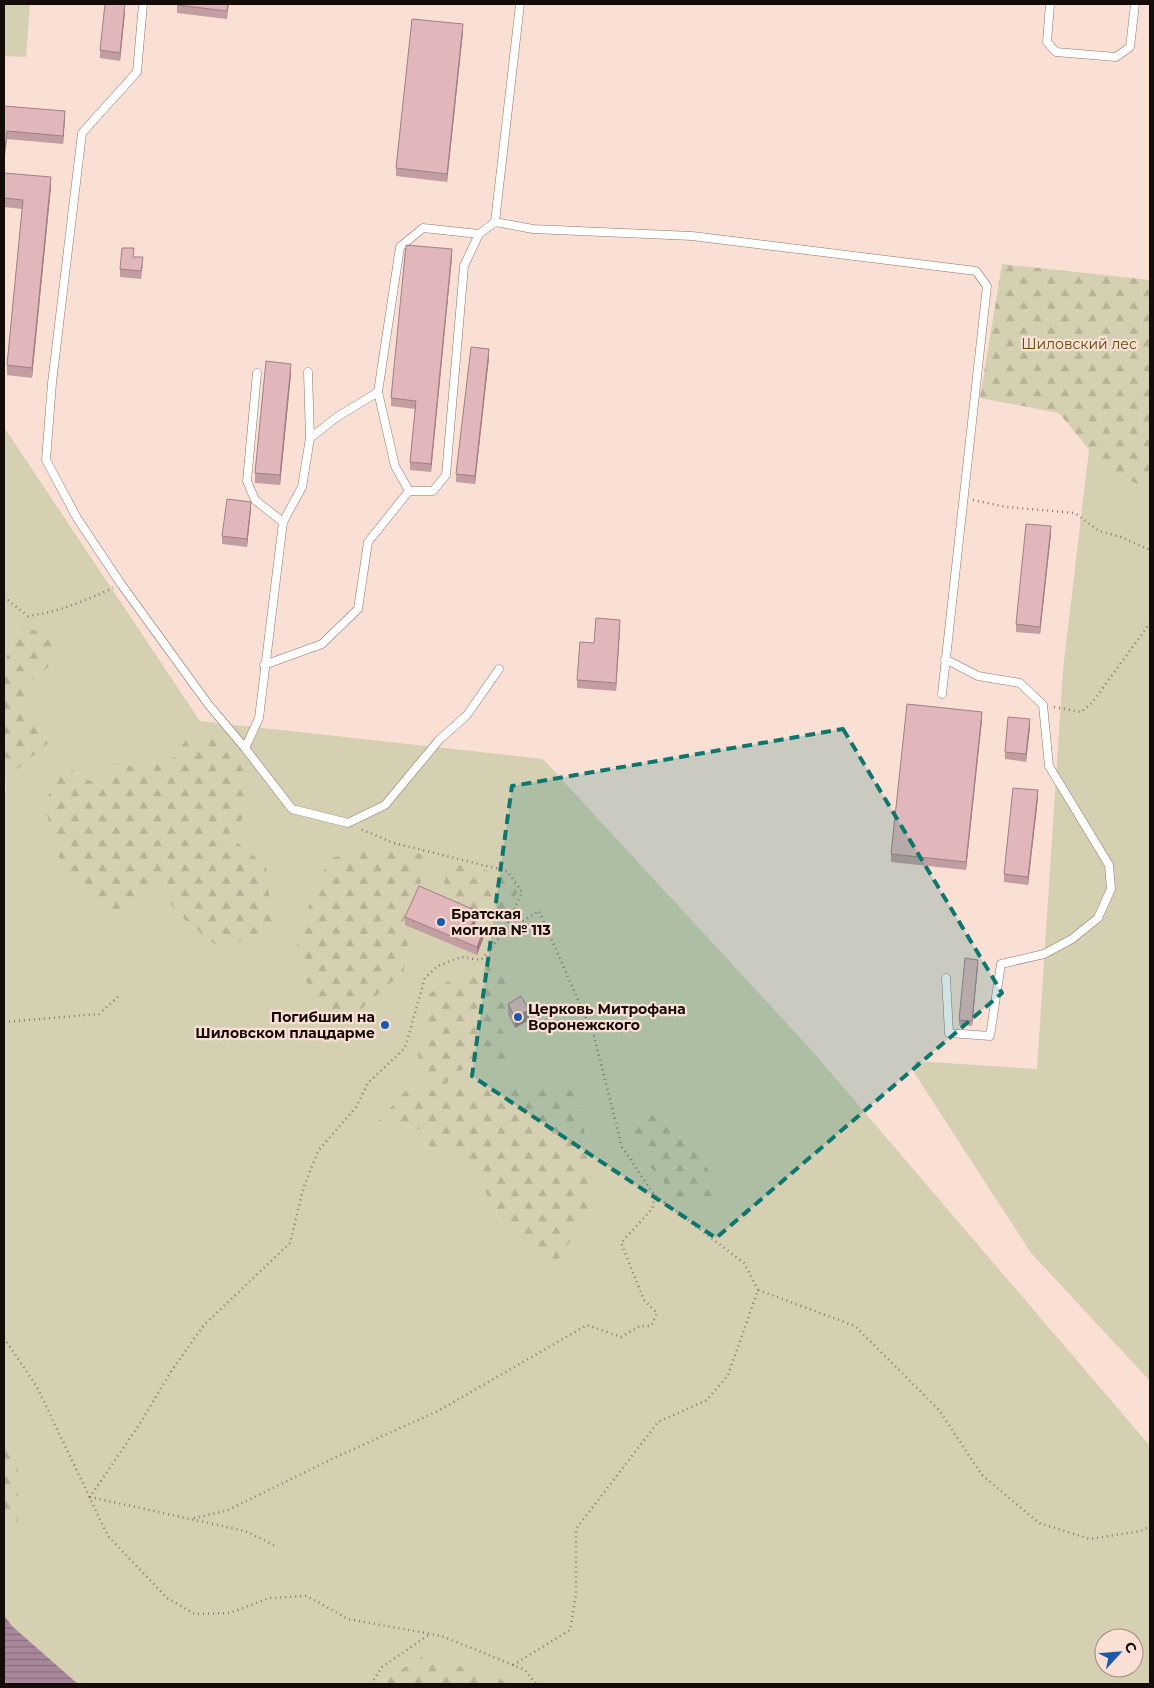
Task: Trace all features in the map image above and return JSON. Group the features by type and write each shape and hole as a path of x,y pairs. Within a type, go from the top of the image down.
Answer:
{"lane":[{"path":"143,4 137,72 82,133 52,383 46,460 76,518 208,704 292,809 348,823 385,805 439,740 467,715 498,669"},
{"path":"495,222 520,4"},
{"path":"1050,4 1047,42 1056,52 1116,57 1130,47 1135,4"},
{"path":"409,491 433,491 446,475 464,266 479,234 495,222 533,228 692,236 976,271 987,286 942,694"},
{"path":"409,491 395,466 378,392 400,247 423,228 479,234"},
{"path":"245,748 260,718 264,665 282,522 302,487 310,438 308,372"},
{"path":"256,373 247,481 255,500 282,522"},
{"path":"310,438 337,416 378,392"},
{"path":"264,665 322,644 358,609 368,542 409,491"},
{"path":"945,659 978,676 1020,683 1043,705 1049,766 1109,865 1111,889 1098,918 1072,939 1044,954 1001,964 990,1036 949,1033 946,978"}],"path":[{"path":"964,498 1007,507 1075,513 1099,531 1121,537 1150,550"},
{"path":"4,596 28,616 51,613 73,606 121,584"},
{"path":"1043,705 1081,712 1092,703 1150,623"},
{"path":"90,1497 139,1425 172,1370 204,1325 290,1243 303,1189 318,1151 356,1107 368,1082 406,1048 425,978 438,966 461,958 481,960 503,933 522,892 507,871 394,843 348,823"},
{"path":"503,933 539,911 594,1036 622,1147 655,1196 744,1263 758,1290 855,1326 939,1410 982,1475 1039,1523 1090,1539 1141,1532 1150,1526"},
{"path":"4,1022 99,1014 120,995"},
{"path":"193,1518 226,1511 336,1457 438,1411 587,1325 621,1337 640,1326 651,1326 657,1314 644,1300 621,1243 652,1209 655,1196"},
{"path":"513,1665 570,1630 576,1594 576,1529 658,1422 707,1400 728,1375 758,1290"},
{"path":"4,1338 37,1387 108,1536 167,1598 195,1614 230,1613 269,1598 307,1596 348,1619 442,1636 525,1670 536,1684"},
{"path":"90,1497 101,1501 193,1518 244,1531 274,1545"},
{"path":"371,1684 382,1667 430,1634"}],"highlighted area":[{"path":"843,729 1002,993 716,1238 472,1076 512,786"}],"green space":[{"path":"4,4 30,4 26,57 4,56"},
{"name":"Шиловский лес","path":"1002,264 1150,280 1150,490 1106,470 1059,413 980,398"},
{"path":"4,427 200,721 543,759 814,1053 1150,1446 1150,1684 506,1684 500,1678 423,1656 382,1681 382,1684 78,1684 12,1626 4,1615 4,795 6,791 4,755 15,771 24,705 30,681 55,662 19,627 4,663","holes":["190,734 247,808 233,839 186,921 156,888 65,765 90,781 111,767 171,762","428,866 403,923 408,943 404,971 350,1019","512,983 500,1027 516,1053 454,1072 418,1054 427,1033","482,1084 555,1264 505,1227 460,1146 427,1149 423,1130 378,1123 410,1087 440,1092"]},
{"path":"1089,449 1106,470 1150,490 1150,1381 1031,1253 915,1074 915,1061 1037,1069 1063,670"},
{"path":"19,627 51,634 55,662 30,681 24,705 48,743 15,771 4,755 4,663"},
{"path":"190,734 225,735 245,774 247,808 233,839 266,866 272,923 266,937 217,946 186,921 156,888 122,917 66,881 44,804 65,765 90,781 111,767 170,762"},
{"path":"388,847 427,855 428,866 403,923 408,943 404,971 350,1019 317,1005 294,955 314,889 330,858"},
{"path":"448,865 468,865 506,876 518,891 504,918 476,916 440,901"},
{"path":"481,960 509,971 512,983 500,1027 516,1053 507,1070 483,1063 455,1072 445,1086 422,1080 418,1054 427,1033 426,996"},
{"path":"482,1084 532,1085 574,1091 582,1112 593,1207 555,1264 505,1227 460,1147 427,1149 423,1130 377,1123 410,1086 440,1092"},
{"path":"649,1113 686,1137 726,1196 677,1198 628,1140"},
{"path":"4,1446 18,1468 18,1539 4,1517"},
{"path":"423,1656 500,1678 506,1684 382,1684 382,1681"}],"shaded area":[{"path":"4,1615 12,1626 78,1684 4,1684"}],"building":[{"path":"105,4 125,4 120,53 100,50"},
{"path":"177,4 228,4 227,11"},
{"path":"412,19 463,24 447,174 396,168"},
{"path":"4,106 65,111 63,136 7,131 4,150"},
{"path":"4,173 51,177 32,368 7,365 23,200 4,198"},
{"path":"406,245 452,249 431,464 410,462 416,401 391,398"},
{"path":"122,248 134,248 133,257 143,257 141,271 120,269"},
{"path":"471,347 489,349 475,476 456,474"},
{"path":"266,361 291,364 280,475 255,473"},
{"path":"227,499 251,502 247,539 222,536"},
{"path":"1026,524 1051,526 1040,627 1016,624"},
{"path":"596,618 620,620 616,683 577,680 580,642 594,643"},
{"path":"907,704 982,712 966,862 891,854"},
{"path":"1008,717 1030,719 1026,754 1005,752"},
{"path":"1013,788 1038,790 1028,877 1004,874"},
{"name":"Братская могила № 113","path":"419,886 477,911 471,926 483,931 477,947 405,917"},
{"path":"965,958 978,960 972,1021 959,1020"},
{"path":"521,996 529,1010 515,1017 508,1004"}],"place":[{"name":"Братская могила № 113","path":"441,922"},
{"name":"Церковь Митрофана Воронежского","path":"518,1017"},
{"name":"Погибшим на Шиловском плацдарме","path":"385,1025"}]}
